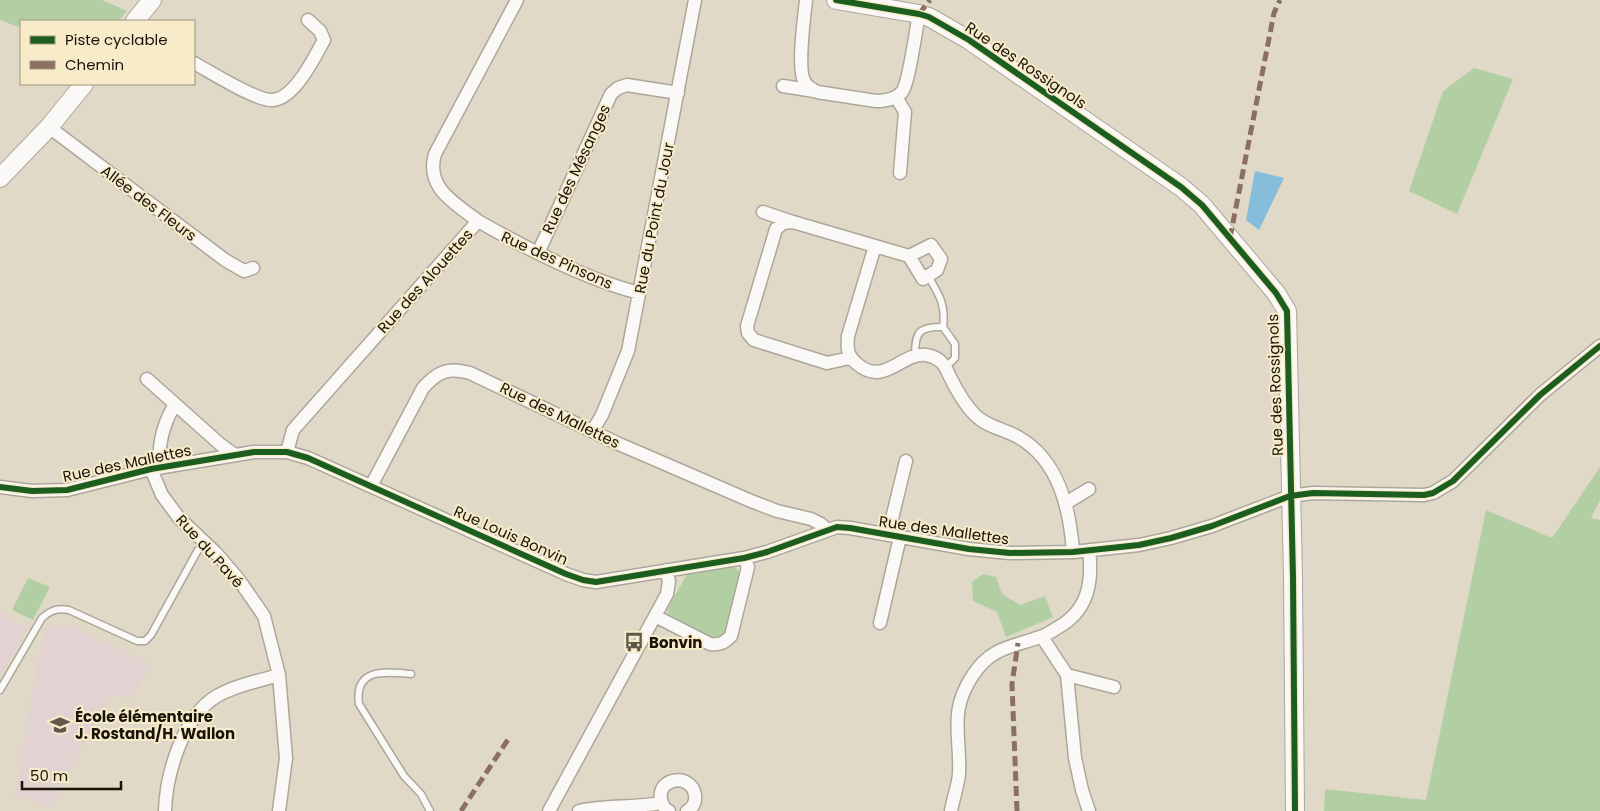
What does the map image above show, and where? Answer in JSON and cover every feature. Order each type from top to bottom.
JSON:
[{"type":"street","points":[[136,20],[152,0]]},
{"type":"street","name":"Rue des Alouettes","points":[[287,452],[293,430],[478,221],[443,193],[434,179],[432,165],[435,154],[517,0]]},
{"type":"street","name":"Rue du Point du Jour","points":[[593,430],[602,415],[628,351],[696,0]]},
{"type":"street","points":[[806,0],[802,67],[804,80],[808,87],[817,92]]},
{"type":"street","name":"Rue des Rossignols","points":[[836,0],[919,14],[970,40],[1181,187],[1202,205],[1276,293],[1287,311],[1296,811]]},
{"type":"street","points":[[783,86],[876,101],[886,101],[896,97],[905,86],[919,14]]},
{"type":"street","points":[[195,64],[259,98],[273,100],[285,96],[294,88],[324,40],[320,31],[308,20]]},
{"type":"street","points":[[0,178],[49,127],[83,85]]},
{"type":"street","name":"Rue des Mésanges","points":[[538,253],[611,94],[618,88],[626,85],[678,93]]},
{"type":"street","points":[[896,97],[905,112],[900,173]]},
{"type":"street","name":"Allée des Fleurs","points":[[49,127],[225,260],[244,271],[253,268]]},
{"type":"street","points":[[763,212],[909,256],[931,245],[941,259],[937,270],[923,279],[909,256]]},
{"type":"street","name":"Rue des Pinsons","points":[[478,221],[538,253],[615,287],[639,293]]},
{"type":"street","points":[[793,222],[783,223],[776,229],[747,326],[748,333],[754,340],[827,363],[850,358]]},
{"type":"street","points":[[874,246],[848,336],[847,348],[850,358],[860,366],[879,371],[890,370],[915,356],[927,355],[943,363],[961,399],[975,415],[985,423],[1018,436],[1047,463],[1059,485],[1066,504],[1071,525],[1072,552]]},
{"type":"street","name":"Rue des Mallettes","points":[[0,487],[32,492],[67,490],[156,468],[254,452],[287,452],[308,458],[371,486],[423,388],[432,378],[445,371],[457,369],[470,373],[593,430],[618,444],[750,501],[777,511],[810,519],[821,524],[827,530],[837,527],[850,528],[968,549],[1010,553],[1072,552],[1139,545],[1171,538],[1212,526],[1290,496],[1313,493],[1424,495],[1434,493],[1453,481],[1540,395],[1600,346]]},
{"type":"street","points":[[147,379],[234,455]]},
{"type":"street","points":[[156,468],[168,417],[175,404]]},
{"type":"street","points":[[880,622],[906,461]]},
{"type":"street","name":"Rue du Pavé","points":[[156,468],[162,495],[179,518],[239,580],[264,616],[279,675],[286,758],[279,811]]},
{"type":"street","name":"Rue Louis Bonvin","points":[[371,486],[566,574],[596,582],[744,558],[767,552],[827,530]]},
{"type":"street","points":[[1066,504],[1089,489]]},
{"type":"street","points":[[951,811],[959,774],[956,721],[963,692],[985,659],[999,650],[1042,637],[1074,617],[1083,603],[1090,584],[1089,550]]},
{"type":"street","points":[[655,616],[710,644],[718,645],[725,642],[731,636],[748,567],[744,558]]},
{"type":"street","points":[[549,811],[667,594],[669,581],[666,570]]},
{"type":"street","points":[[1042,637],[1067,675],[1075,758],[1089,811]]},
{"type":"street","points":[[165,811],[165,795],[172,766],[182,739],[198,714],[216,696],[279,675]]},
{"type":"street","points":[[1067,675],[1114,687]]},
{"type":"street","points":[[579,811],[607,806],[665,807],[660,794],[662,788],[670,781],[679,780],[687,782],[694,790],[695,800],[687,811]]},
{"type":"lane","points":[[928,276],[942,301],[945,314],[942,327]]},
{"type":"lane","points":[[915,356],[915,338],[920,330],[929,326],[942,327],[955,344],[955,358],[945,368]]},
{"type":"lane","points":[[0,690],[42,618],[49,612],[58,609],[69,610],[136,641],[145,641],[151,636],[198,550],[206,544]]},
{"type":"lane","points":[[411,674],[376,672],[368,676],[357,695],[359,704],[404,776],[421,794],[430,811]]},
{"type":"shaded area","points":[[0,612],[27,629],[0,677]]},
{"type":"shaded area","name":"École élémentaire J. Rostand/H. Wallon","points":[[56,625],[73,626],[151,664],[131,700],[110,694],[50,808],[14,795],[22,767],[22,750],[41,644],[46,631]]},
{"type":"green space","points":[[0,0],[102,0],[127,11],[119,20],[20,20],[20,28],[0,20]]},
{"type":"green space","points":[[1474,68],[1513,79],[1457,214],[1409,191],[1443,91]]},
{"type":"green space","points":[[1600,467],[1600,500],[1591,518],[1600,520],[1600,811],[1324,811],[1325,789],[1426,800],[1486,510],[1552,538]]},
{"type":"green space","points":[[732,566],[740,573],[725,633],[719,638],[712,639],[670,617],[667,610],[687,574]]},
{"type":"green space","points":[[983,574],[996,577],[1002,594],[1020,605],[1045,596],[1053,617],[1006,637],[997,612],[973,601],[972,582]]},
{"type":"green space","points":[[28,578],[50,587],[33,620],[12,610]]},
{"type":"water","points":[[1255,171],[1284,178],[1259,230],[1246,220]]},
{"type":"marked path","points":[[919,14],[930,0]]},
{"type":"marked path","points":[[1230,238],[1274,13],[1280,0]]},
{"type":"marked path","points":[[1017,811],[1012,684],[1018,643]]},
{"type":"marked path","points":[[461,811],[509,738]]},
{"type":"cycle path","points":[[836,0],[929,17],[969,40],[1181,187],[1202,205],[1276,293],[1287,311],[1293,577],[1295,811]]},
{"type":"cycle path","points":[[0,487],[32,491],[67,490],[151,469],[254,452],[287,452],[308,458],[566,574],[596,582],[744,558],[767,552],[837,527],[969,549],[1010,553],[1073,552],[1139,545],[1171,538],[1212,526],[1290,496],[1313,493],[1424,495],[1433,493],[1453,481],[1540,395],[1600,346]]},
{"type":"place","name":"Bonvin","points":[[634,642]]},
{"type":"place","name":"École élémentaire J. Rostand/H. Wallon","points":[[60,725]]}]
